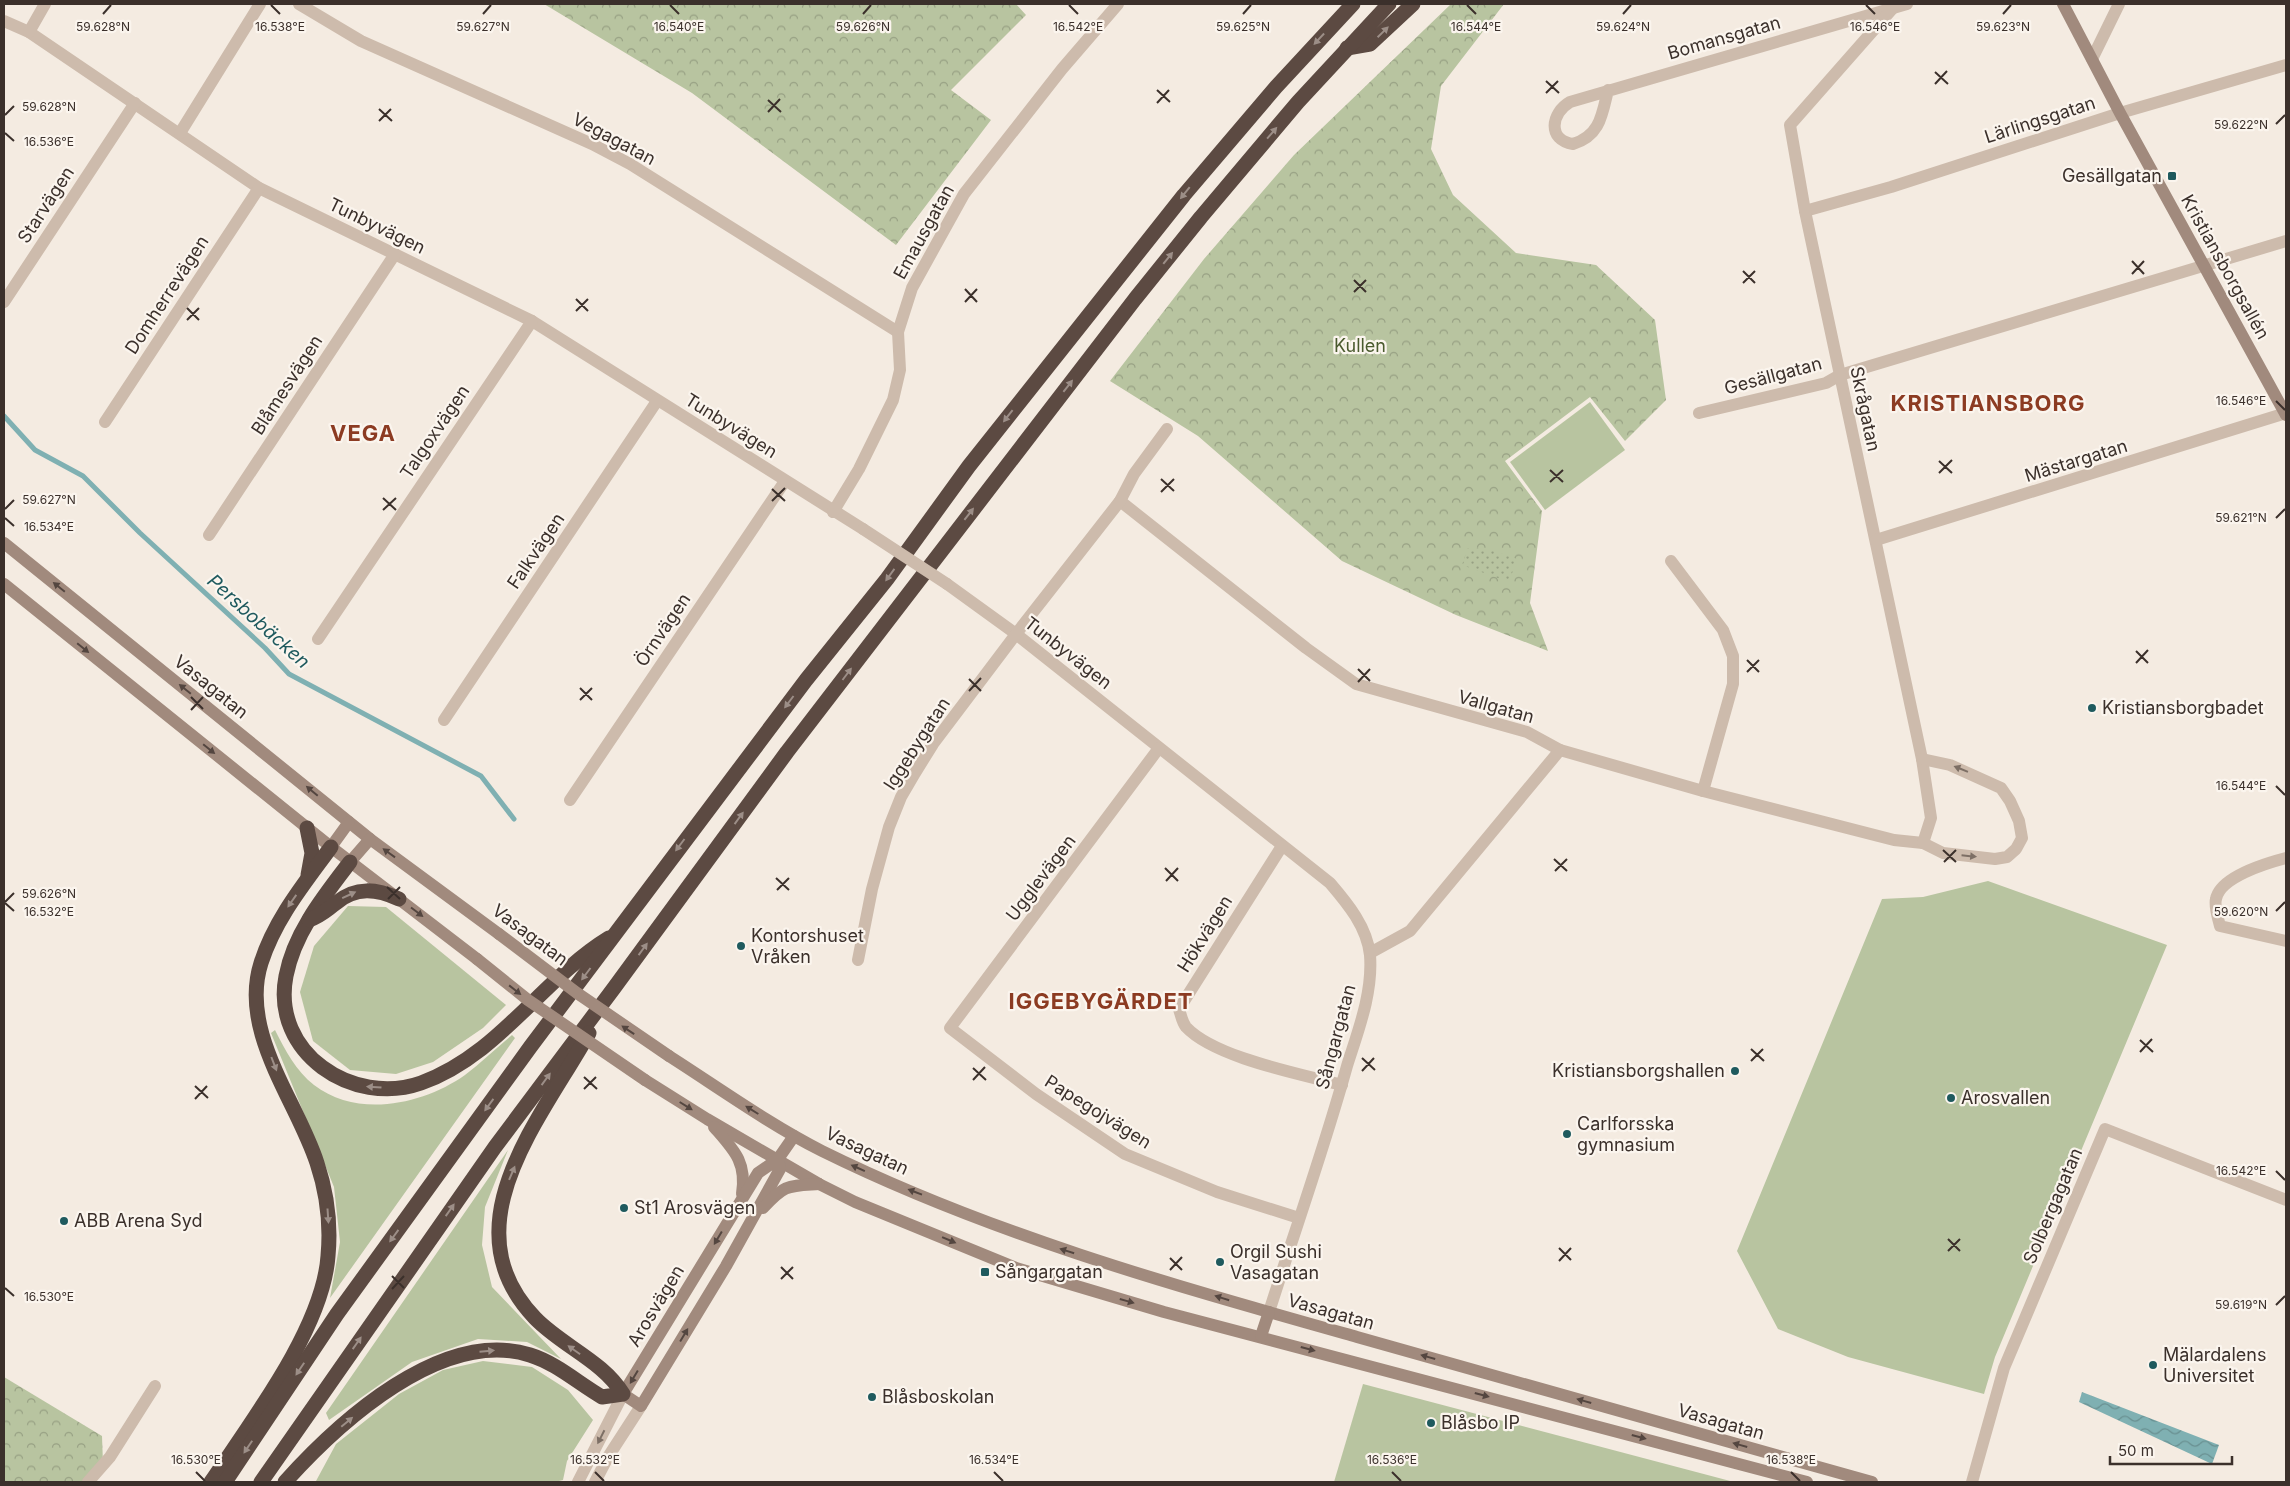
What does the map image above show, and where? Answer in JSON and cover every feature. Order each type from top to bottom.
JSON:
[{"type":"highway","points":[[211,1482],[226,1473],[259,1420],[615,935],[776,719],[887,579],[969,466],[1216,156],[1276,87],[1353,4]]},
{"type":"highway","points":[[260,1482],[495,1147],[787,752],[1135,299],[1238,172],[1347,48],[1389,4]]},
{"type":"highway","points":[[1347,48],[1370,44],[1413,4]]},
{"type":"highway","points":[[307,828],[312,854],[308,879]]},
{"type":"highway","points":[[259,1420],[310,1319],[325,1278],[328,1257],[327,1202],[317,1163],[281,1085],[259,1018],[257,988],[260,964],[272,932],[331,847]]},
{"type":"highway","points":[[350,862],[308,920],[286,976],[284,1003],[286,1018],[301,1046],[317,1064],[332,1074],[352,1083],[376,1088],[414,1085],[440,1075],[460,1064],[515,1021],[584,953],[615,935]]},
{"type":"highway","points":[[308,920],[324,914],[338,901],[355,892],[379,890],[399,899]]},
{"type":"highway","points":[[285,1482],[346,1422],[374,1400],[415,1374],[462,1355],[500,1350],[528,1354],[554,1366],[602,1397],[623,1394],[614,1379],[546,1329],[520,1302],[506,1276],[498,1237],[499,1209],[513,1168],[532,1131],[614,988]]},
{"type":"street","points":[[29,32],[45,4]]},
{"type":"street","points":[[180,133],[260,4]]},
{"type":"street","name":"Vegagatan","points":[[299,4],[362,41],[592,144],[630,164],[898,332]]},
{"type":"street","name":"Emausgatan","points":[[833,512],[859,469],[893,400],[900,370],[898,332],[912,288],[964,194],[1062,70],[1118,4]]},
{"type":"street","name":"Bomansgatan","points":[[1608,90],[1596,130],[1586,140],[1573,144],[1559,138],[1554,124],[1555,116],[1561,107],[1570,102],[1608,90],[1907,4]]},
{"type":"street","name":"Kristiansborgsallén","points":[[2062,4],[2286,414]]},
{"type":"street","points":[[2092,60],[2119,4]]},
{"type":"street","name":"Skrågatan","points":[[1893,8],[1790,125],[1805,211],[1922,759],[1931,818],[1918,842]]},
{"type":"street","name":"Tunbyvägen","points":[[6,26],[29,32],[259,188],[532,321],[947,584],[1016,634],[1330,883],[1355,912],[1370,953]]},
{"type":"street","name":"Lärlingsgatan","points":[[1805,211],[1891,187],[2120,113],[2286,65]]},
{"type":"street","name":"Starvägen","points":[[4,302],[135,103]]},
{"type":"street","name":"Domherrevägen","points":[[105,422],[259,188]]},
{"type":"street","name":"Gesällgatan","points":[[1699,413],[1826,383],[1840,374],[2286,241]]},
{"type":"street","name":"Blåmesvägen","points":[[209,535],[395,254]]},
{"type":"street","name":"Talgoxvägen","points":[[318,639],[532,321]]},
{"type":"street","name":"Falkvägen","points":[[444,720],[658,400]]},
{"type":"street","name":"Mästargatan","points":[[1876,540],[2286,414]]},
{"type":"street","name":"Iggebygatan","points":[[858,960],[872,889],[889,828],[901,797],[934,744],[1016,634],[1120,501],[1134,474],[1167,429]]},
{"type":"street","name":"Örnvägen","points":[[570,800],[785,481]]},
{"type":"street","name":"Vallgatan","points":[[1120,501],[1306,648],[1356,684],[1527,732],[1560,750],[1703,791],[1894,840],[1918,842],[1943,854],[1995,859],[2007,857],[2016,849],[2022,838],[2020,822],[2010,801],[2001,788],[1950,765],[1922,759]]},
{"type":"street","name":"Vasagatan","points":[[4,543],[370,840],[577,993],[668,1056],[794,1136],[897,1185],[1064,1250],[1269,1312],[1872,1482]]},
{"type":"street","points":[[1671,561],[1723,630],[1733,656],[1733,684],[1703,791]]},
{"type":"street","name":"Vasagatan","points":[[4,584],[307,828],[528,1000],[707,1120],[819,1184],[855,1202],[1016,1268],[1164,1312],[1261,1336],[1807,1482]]},
{"type":"street","name":"Ugglevägen","points":[[950,1028],[1159,748]]},
{"type":"street","points":[[1370,953],[1410,931],[1560,750]]},
{"type":"street","points":[[331,847],[349,822]]},
{"type":"street","points":[[350,862],[370,840]]},
{"type":"street","name":"Hökvägen","points":[[1282,846],[1179,1009],[1184,1025],[1195,1035],[1228,1051],[1251,1061],[1342,1085]]},
{"type":"street","points":[[2286,858],[2256,867],[2230,881],[2220,890],[2216,900],[2220,926],[2286,941]]},
{"type":"street","name":"Sångargatan","points":[[1269,1312],[1342,1085],[1364,1006],[1370,974],[1370,953]]},
{"type":"street","name":"Papegojvägen","points":[[950,1028],[1036,1094],[1125,1154],[1208,1189],[1299,1218]]},
{"type":"street","points":[[707,1120],[735,1152],[744,1168],[742,1200]]},
{"type":"street","name":"Solbergagatan","points":[[1972,1482],[2004,1368],[2105,1129],[2286,1200]]},
{"type":"street","name":"Arosvägen","points":[[578,1482],[623,1394],[758,1173],[778,1160],[794,1136]]},
{"type":"street","name":"Arosvägen","points":[[595,1482],[608,1456],[641,1406],[721,1274],[780,1169],[778,1160]]},
{"type":"street","points":[[748,1224],[780,1190],[795,1186],[819,1184]]},
{"type":"street","points":[[1261,1336],[1269,1312]]},
{"type":"street","points":[[88,1482],[110,1457],[155,1386]]},
{"type":"street","points":[[623,1394],[641,1406]]},
{"type":"green space","points":[[544,4],[1016,4],[1026,15],[951,90],[991,120],[896,245],[692,93]]},
{"type":"green space","name":"Kullen","points":[[1451,4],[1504,4],[1441,86],[1431,149],[1453,195],[1516,253],[1596,265],[1655,320],[1666,400],[1625,441],[1590,397],[1505,461],[1542,511],[1530,603],[1548,651],[1456,615],[1342,561],[1198,436],[1110,381],[1204,259],[1294,155]]},
{"type":"green space","points":[[1590,402],[1625,450],[1545,510],[1510,462]]},
{"type":"green space","points":[[1468,548],[1488,549],[1517,559],[1509,582],[1462,565]]},
{"type":"green space","name":"Arosvallen","points":[[1988,881],[2167,945],[1995,1357],[1984,1394],[1848,1357],[1778,1329],[1737,1251],[1882,899],[1923,897]]},
{"type":"green space","points":[[348,906],[386,907],[506,1005],[483,1028],[433,1062],[396,1074],[350,1070],[313,1041],[300,992],[314,946]]},
{"type":"green space","points":[[275,1030],[296,1067],[314,1085],[331,1096],[350,1102],[370,1104],[391,1104],[430,1094],[465,1075],[512,1035],[515,1038],[330,1298],[340,1242],[334,1187],[271,1033]]},
{"type":"green space","points":[[508,1150],[485,1207],[482,1245],[492,1287],[561,1359],[527,1342],[478,1339],[412,1362],[329,1420],[326,1413]]},
{"type":"green space","points":[[483,1361],[532,1367],[568,1390],[593,1420],[567,1461],[563,1480],[555,1482],[316,1481],[336,1444],[399,1394],[443,1370]]},
{"type":"green space","points":[[4,1377],[102,1436],[103,1464],[84,1482],[4,1482]]},
{"type":"green space","name":"Blåsbo IP","points":[[1363,1384],[1734,1482],[1334,1482]]},
{"type":"water","points":[[2082,1392],[2219,1445],[2212,1464],[2079,1402]]},
{"type":"waterway","name":"Persbobäcken","points":[[4,416],[35,450],[83,476],[140,533],[265,648],[289,674],[481,776],[514,819]]},
{"type":"place","name":"Gesällgatan","points":[[2172,176]]},
{"type":"place","name":"Kristiansborgbadet","points":[[2092,708]]},
{"type":"place","name":"Kontorshuset Vråken","points":[[741,946]]},
{"type":"place","name":"Kristiansborgshallen","points":[[1735,1071]]},
{"type":"place","name":"Arosvallen","points":[[1951,1098]]},
{"type":"place","name":"Carlforsska gymnasium","points":[[1567,1134]]},
{"type":"place","name":"St1 Arosvägen","points":[[624,1208]]},
{"type":"place","name":"ABB Arena Syd","points":[[64,1221]]},
{"type":"place","name":"Orgil Sushi Vasagatan","points":[[1220,1262]]},
{"type":"place","name":"Sångargatan","points":[[985,1272]]},
{"type":"place","name":"Mälardalens Universitet","points":[[2153,1365]]},
{"type":"place","name":"Blåsboskolan","points":[[872,1397]]},
{"type":"place","name":"Blåsbo IP","points":[[1431,1423]]},
{"type":"district","name":"KRISTIANSBORG","points":[[1988,403]]},
{"type":"district","name":"VEGA","points":[[363,433]]},
{"type":"district","name":"IGGEBYGÄRDET","points":[[1101,1001]]}]
